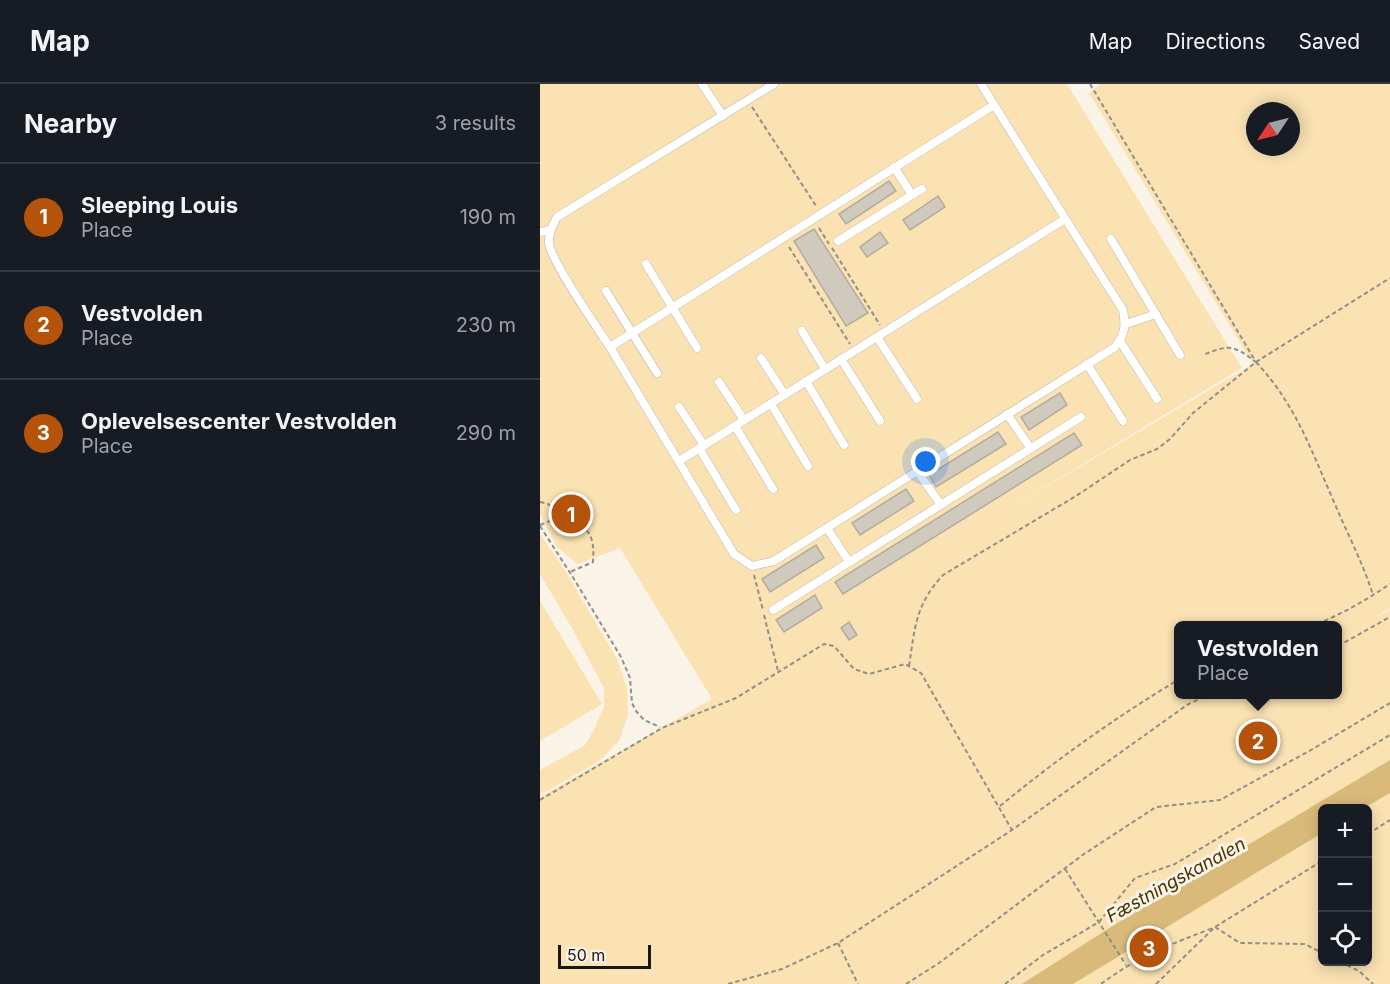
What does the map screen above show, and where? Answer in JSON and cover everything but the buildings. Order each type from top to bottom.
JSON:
[{"type":"lane","points":[[702,84],[723,116]]},
{"type":"lane","points":[[774,84],[760,87],[748,101],[557,217],[550,230],[549,245],[558,265],[734,554],[752,566],[774,561],[827,528],[1115,347],[1124,333],[1123,310],[981,84]]},
{"type":"lane","points":[[610,347],[994,105]]},
{"type":"lane","points":[[894,167],[912,195]]},
{"type":"lane","points":[[838,241],[922,189]]},
{"type":"lane","points":[[679,461],[1065,219]]},
{"type":"lane","points":[[540,232],[550,230]]},
{"type":"lane","points":[[1111,239],[1180,355]]},
{"type":"lane","points":[[646,264],[697,348]]},
{"type":"lane","points":[[606,291],[657,373]]},
{"type":"lane","points":[[1125,324],[1156,314]]},
{"type":"lane","points":[[802,331],[825,369]]},
{"type":"lane","points":[[881,335],[917,399]]},
{"type":"lane","points":[[1120,341],[1157,399]]},
{"type":"lane","points":[[761,358],[785,395]]},
{"type":"lane","points":[[841,359],[880,421]]},
{"type":"lane","points":[[1087,364],[1123,421]]},
{"type":"lane","points":[[719,381],[744,420]]},
{"type":"lane","points":[[806,381],[844,444]]},
{"type":"lane","points":[[771,404],[808,466]]},
{"type":"lane","points":[[679,407],[736,510]]},
{"type":"lane","points":[[1007,414],[1031,449]]},
{"type":"lane","points":[[773,610],[1081,417]]},
{"type":"lane","points":[[735,426],[773,489]]},
{"type":"lane","points":[[917,471],[941,505]]},
{"type":"lane","points":[[827,528],[849,562]]},
{"type":"path","points":[[1090,84],[1257,362],[1296,416],[1373,595]]},
{"type":"path","points":[[748,101],[821,213]]},
{"type":"path","points":[[813,218],[881,335]]},
{"type":"path","points":[[783,237],[855,351]]},
{"type":"path","points":[[909,666],[918,612],[929,589],[943,575],[1076,496],[1130,460],[1157,449],[1193,413],[1257,362],[1390,278]]},
{"type":"path","points":[[1203,355],[1223,346],[1239,350],[1257,362]]},
{"type":"path","points":[[540,502],[548,504],[562,516],[583,526],[589,532],[594,544],[593,562],[570,572]]},
{"type":"path","points":[[562,516],[540,526],[621,657],[630,678],[632,703],[636,711],[644,720],[662,728]]},
{"type":"path","points":[[752,566],[778,672]]},
{"type":"path","points":[[1322,621],[1390,584]]},
{"type":"path","points":[[1342,644],[1390,617]]},
{"type":"path","points":[[540,800],[662,728],[736,698],[825,644],[834,646],[854,669],[869,674],[905,664],[921,673],[1012,830]]},
{"type":"path","points":[[999,806],[1144,700],[1174,683]]},
{"type":"path","points":[[728,984],[782,969],[838,944],[1012,830],[1187,705],[1199,699]]},
{"type":"path","points":[[906,984],[939,963],[1064,869],[1156,807],[1220,800],[1390,703]]},
{"type":"path","points":[[1005,984],[1042,955],[1099,922],[1135,878],[1175,864],[1390,735]]},
{"type":"path","points":[[1372,831],[1390,820]]},
{"type":"path","points":[[1101,984],[1126,965],[1161,947],[1215,927],[1318,864]]},
{"type":"path","points":[[1064,869],[1126,965]]},
{"type":"path","points":[[1215,927],[1240,943],[1305,944],[1318,950]]},
{"type":"path","points":[[1156,984],[1215,927]]},
{"type":"path","points":[[838,944],[858,984]]},
{"type":"path","points":[[1348,966],[1359,971],[1372,984]]},
{"type":"shaded area","points":[[540,84],[1067,84],[1242,368],[1007,510],[1253,364],[1089,93],[1101,84],[1390,84],[1390,608],[1372,619],[1390,610],[1390,984],[540,984],[540,797],[712,699],[620,548],[578,564],[557,547],[540,515]]},
{"type":"shaded area","points":[[540,534],[566,572],[617,659],[627,688],[628,715],[619,741],[599,761],[540,795],[540,770],[585,745],[594,730],[604,706],[604,688],[540,574]]},
{"type":"shaded area","points":[[540,601],[602,704],[540,741]]},
{"type":"shaded area","points":[[1390,760],[1390,793],[1371,804],[1318,804],[1318,835],[1073,984],[1022,984],[1114,925]]},
{"type":"place","name":"Sleeping Louis","points":[[571,514]]},
{"type":"place","name":"Vestvolden","points":[[1258,741]]},
{"type":"place","name":"Oplevelsescenter Vestvolden","points":[[1149,948]]},
{"type":"water label","name":"Fæstningskanalen","points":[[1176,880]]}]
